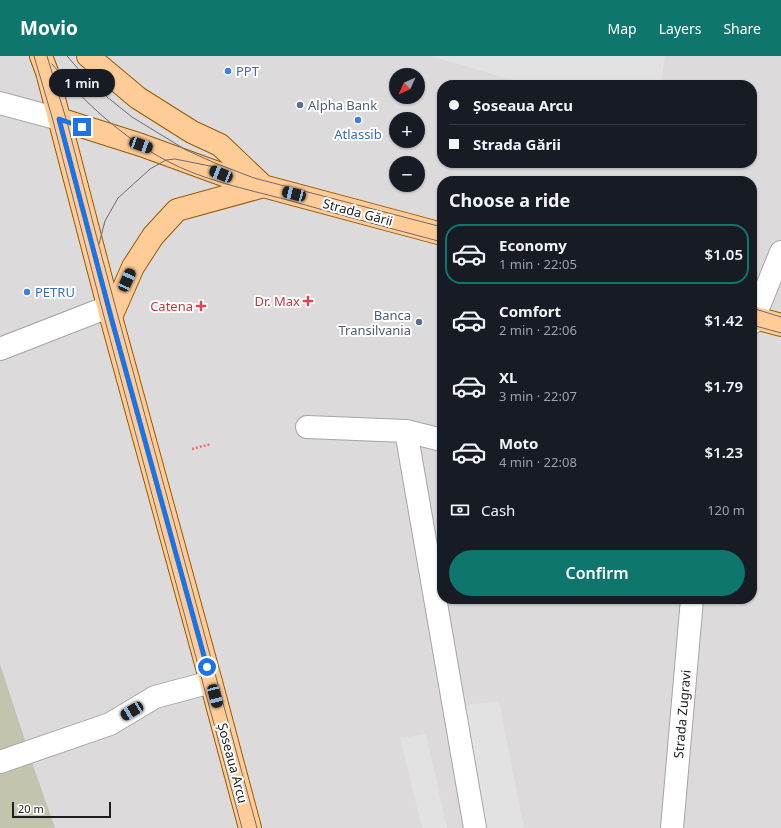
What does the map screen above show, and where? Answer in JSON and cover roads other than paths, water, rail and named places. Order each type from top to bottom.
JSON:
[{"type":"main road","name":"Șoseaua Arcu","points":[[40,56],[47,72],[110,312],[250,828]]},
{"type":"main road","points":[[88,56],[138,98],[192,132],[220,145],[264,186]]},
{"type":"main road","name":"Strada Gării","points":[[59,119],[141,145],[229,177],[437,233]]},
{"type":"main road","points":[[110,312],[133,267],[153,236],[177,210],[264,186]]},
{"type":"main road","points":[[757,320],[781,325]]},
{"type":"street","name":"Strada Gării","points":[[0,103],[59,119]]},
{"type":"street","points":[[757,309],[781,252]]},
{"type":"street","points":[[0,349],[110,312]]},
{"type":"street","points":[[307,427],[406,431],[437,439]]},
{"type":"street","points":[[406,431],[475,828]]},
{"type":"street","name":"Strada Zugravi","points":[[672,828],[692,604]]},
{"type":"street","points":[[0,762],[110,724],[155,697],[211,682]]},
{"type":"tram line","points":[[34,56],[52,117],[102,309],[242,828]]},
{"type":"tram line","points":[[47,56],[67,122],[99,246],[257,828]]},
{"type":"tram line","points":[[67,56],[107,97],[132,117],[186,150],[254,178],[437,226]]},
{"type":"tram line","points":[[52,64],[91,106],[105,118],[150,152],[181,168],[224,183],[437,241]]},
{"type":"tram line","points":[[99,244],[105,221],[118,198],[150,169],[166,160],[175,159],[215,167]]},
{"type":"tram line","points":[[757,310],[781,317]]},
{"type":"tram line","points":[[757,326],[781,333]]},
{"type":"place","name":"PPT","points":[[228,71]]},
{"type":"place","name":"Alpha Bank","points":[[300,105]]},
{"type":"place","name":"Atlassib","points":[[358,120]]},
{"type":"place","name":"PETRU","points":[[27,292]]},
{"type":"place","name":"Dr. Max","points":[[308,301]]},
{"type":"place","name":"Catena","points":[[201,306]]},
{"type":"place","name":"Banca Transilvania","points":[[419,322]]}]
